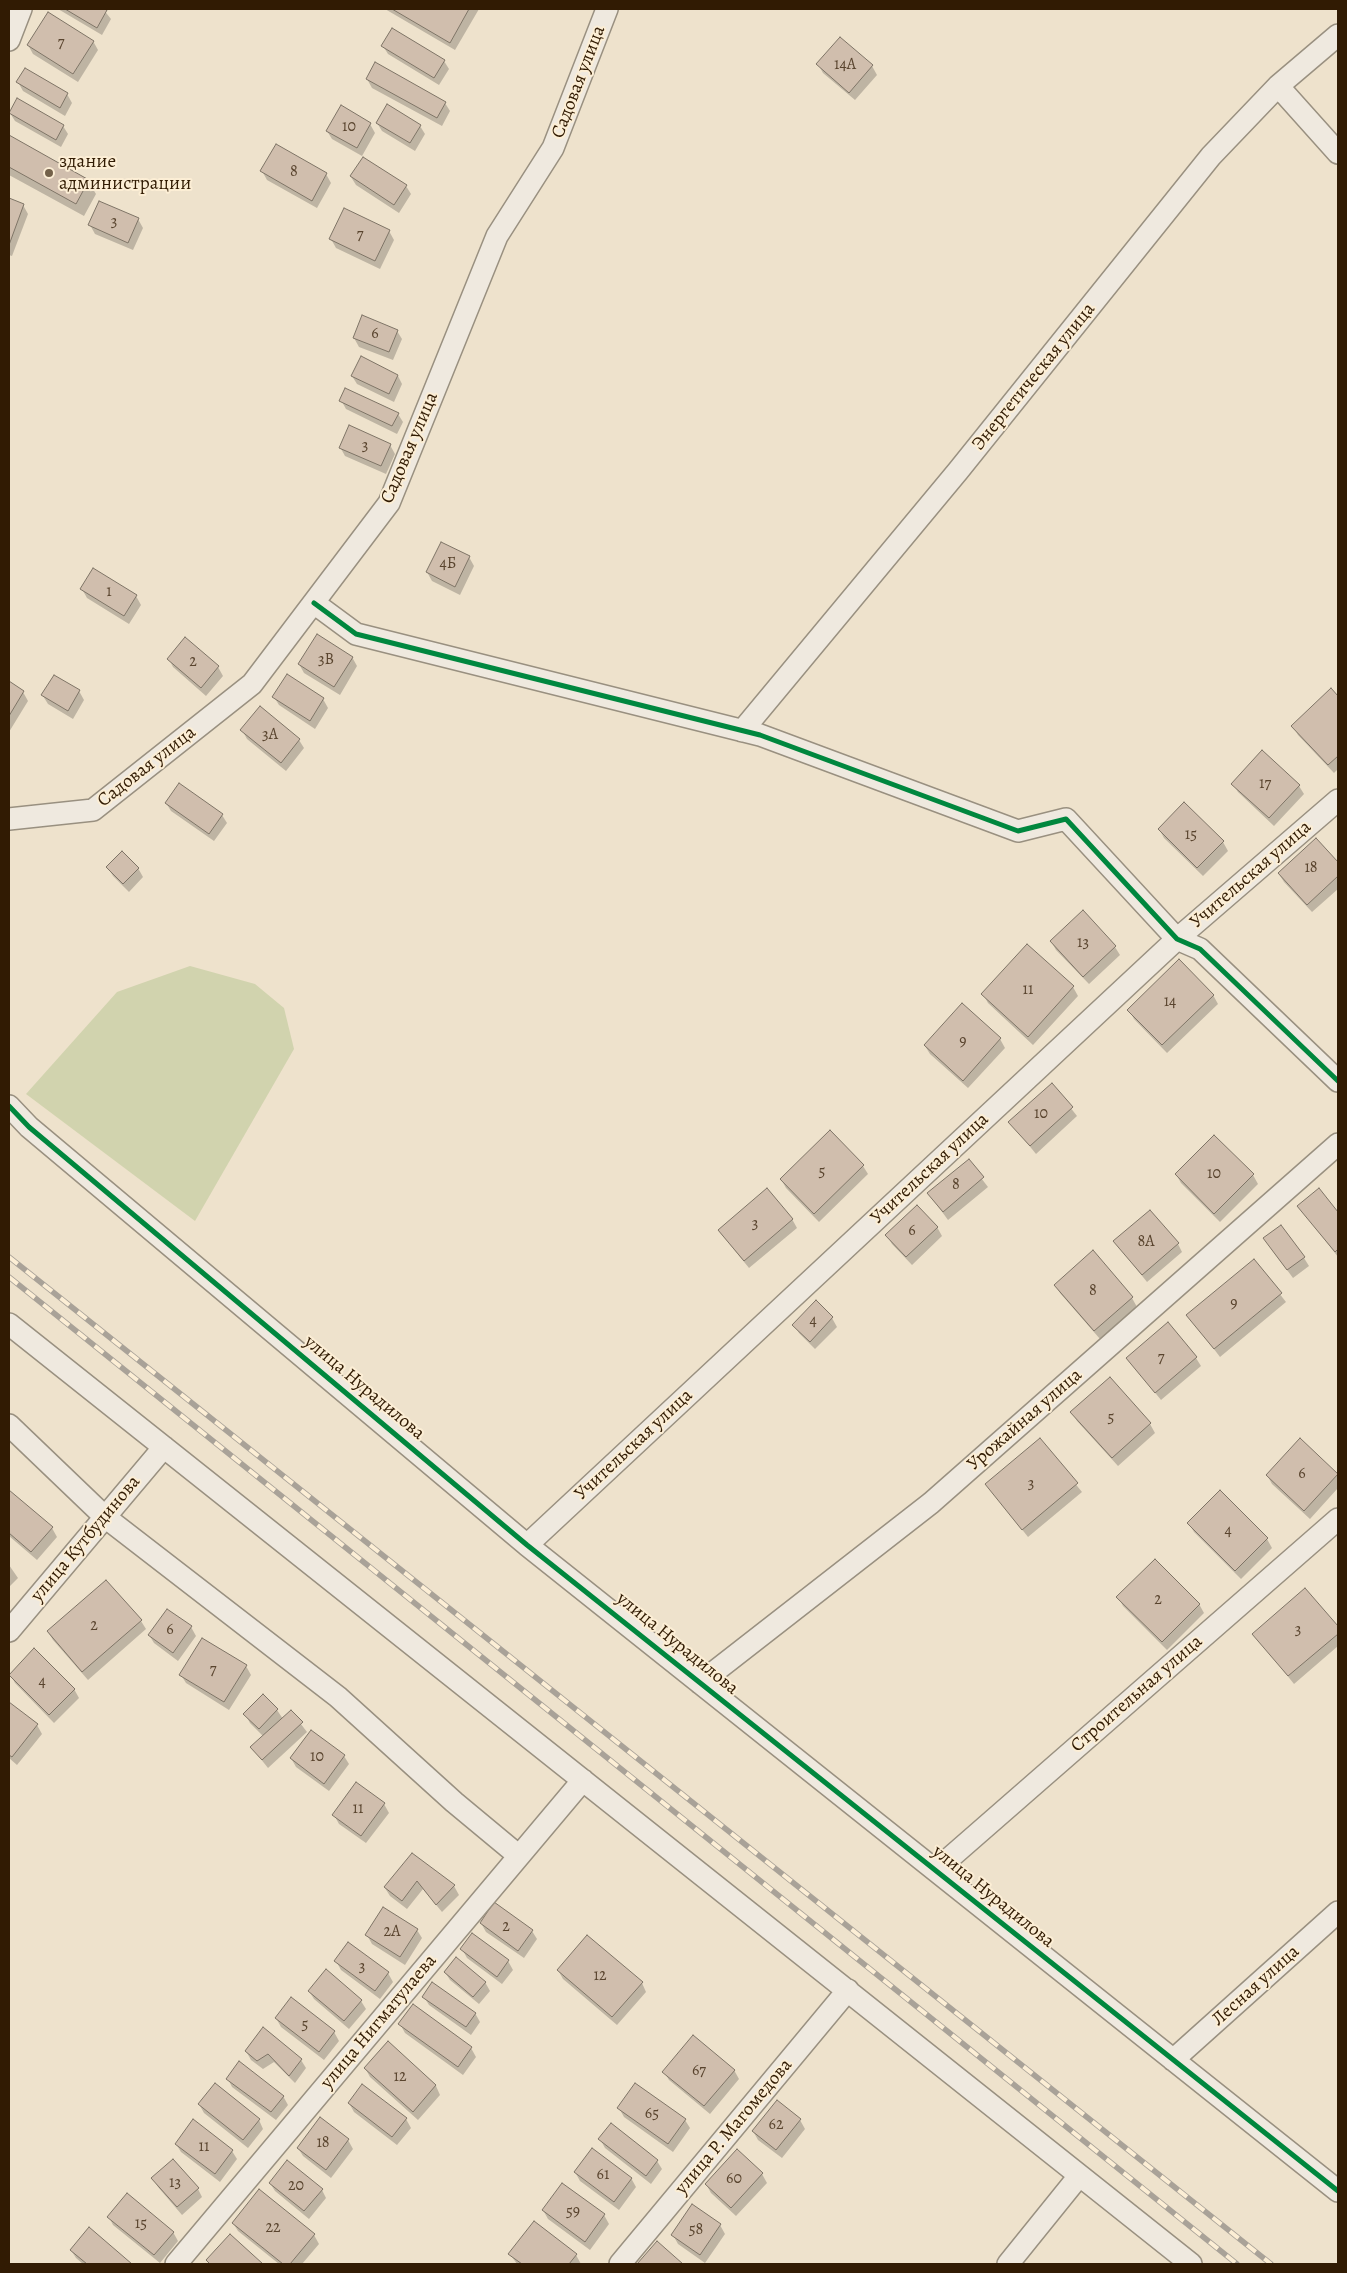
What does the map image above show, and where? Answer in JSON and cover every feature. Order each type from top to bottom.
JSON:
[{"type":"street","points":[[9,40],[21,9]]},
{"type":"street","name":"Садовая улица","points":[[9,819],[93,810],[252,684],[389,503],[497,236],[553,148],[607,9]]},
{"type":"street","name":"Энергетическая улица","points":[[742,731],[958,472],[1211,156],[1278,86],[1338,35]]},
{"type":"street","points":[[1278,86],[1338,153]]},
{"type":"street","points":[[314,603],[356,634],[760,735],[1018,831],[1066,819],[1177,939],[1200,949],[1338,1081]]},
{"type":"street","name":"Учительская улица","points":[[527,1545],[1177,939],[1338,800]]},
{"type":"street","name":"улица Нурадилова","points":[[9,1106],[44,1140],[527,1545],[1338,2191]]},
{"type":"street","name":"Урожайная улица","points":[[700,1683],[930,1503],[1338,1144]]},
{"type":"street","points":[[9,1324],[1191,2264]]},
{"type":"street","points":[[9,1425],[105,1517],[338,1697],[454,1802],[519,1856]]},
{"type":"street","name":"улица Кутбудинова","points":[[9,1631],[164,1447]]},
{"type":"street","name":"Строительная улица","points":[[936,1870],[1338,1519]]},
{"type":"street","name":"улица Нигматулаева","points":[[176,2264],[583,1780]]},
{"type":"street","name":"Лесная улица","points":[[1173,2060],[1338,1912]]},
{"type":"street","name":"улица Р. Магомедова","points":[[620,2264],[848,1990]]},
{"type":"street","points":[[1008,2264],[1079,2176]]},
{"type":"green space","points":[[190,966],[255,984],[284,1008],[294,1049],[195,1221],[26,1094],[117,992]]},
{"type":"building","points":[[65,9],[105,9],[107,10],[97,28]]},
{"type":"building","points":[[392,9],[469,9],[450,43]]},
{"type":"building","points":[[48,12],[94,41],[73,74],[27,45]]},
{"type":"building","points":[[392,28],[445,60],[434,78],[381,46]]},
{"type":"building","points":[[840,37],[873,65],[849,93],[816,64]]},
{"type":"building","points":[[375,62],[446,102],[437,118],[366,79]]},
{"type":"building","points":[[25,68],[68,93],[60,108],[16,82]]},
{"type":"building","points":[[17,98],[64,125],[56,140],[9,113]]},
{"type":"building","points":[[387,104],[421,125],[410,143],[376,123]]},
{"type":"building","points":[[341,105],[371,123],[357,148],[326,131]]},
{"type":"building","name":"здание администрации","points":[[9,135],[89,180],[76,204],[9,167]]},
{"type":"building","points":[[276,144],[327,173],[312,201],[260,171]]},
{"type":"building","points":[[363,157],[407,185],[394,205],[350,176]]},
{"type":"building","points":[[9,198],[24,204],[9,245]]},
{"type":"building","points":[[99,201],[139,218],[128,243],[88,225]]},
{"type":"building","points":[[344,208],[390,230],[375,261],[329,239]]},
{"type":"building","points":[[362,315],[398,330],[389,352],[353,338]]},
{"type":"building","points":[[361,356],[398,375],[389,394],[351,376]]},
{"type":"building","points":[[345,388],[399,413],[392,426],[339,401]]},
{"type":"building","points":[[349,425],[391,444],[381,466],[339,448]]},
{"type":"building","points":[[441,542],[470,556],[455,587],[426,572]]},
{"type":"building","points":[[93,568],[137,595],[124,616],[80,589]]},
{"type":"building","points":[[317,634],[353,657],[334,687],[298,664]]},
{"type":"building","points":[[185,637],[219,666],[201,688],[167,659]]},
{"type":"building","points":[[287,674],[324,698],[310,721],[272,697]]},
{"type":"building","points":[[54,675],[80,690],[68,711],[41,695]]},
{"type":"building","points":[[9,681],[24,691],[9,716]]},
{"type":"building","points":[[1331,688],[1338,696],[1338,756],[1328,765],[1291,726]]},
{"type":"building","points":[[260,706],[300,739],[281,763],[240,730]]},
{"type":"building","points":[[1262,750],[1300,785],[1269,818],[1231,784]]},
{"type":"building","points":[[179,783],[223,814],[209,834],[165,803]]},
{"type":"building","points":[[1184,802],[1224,841],[1197,868],[1158,829]]},
{"type":"building","points":[[1316,838],[1338,862],[1338,876],[1307,905],[1278,873]]},
{"type":"building","points":[[122,851],[139,868],[123,884],[106,867]]},
{"type":"building","points":[[1083,910],[1116,946],[1083,977],[1050,941]]},
{"type":"building","points":[[1027,944],[1074,986],[1028,1037],[981,994]]},
{"type":"building","points":[[1179,959],[1214,995],[1162,1045],[1127,1010]]},
{"type":"building","points":[[962,1003],[1001,1038],[963,1081],[924,1045]]},
{"type":"building","points":[[1052,1083],[1073,1107],[1030,1146],[1008,1122]]},
{"type":"building","points":[[830,1130],[864,1165],[814,1214],[780,1179]]},
{"type":"building","points":[[1214,1135],[1254,1174],[1214,1214],[1175,1174]]},
{"type":"building","points":[[969,1159],[984,1177],[943,1212],[927,1193]]},
{"type":"building","points":[[767,1188],[793,1219],[744,1261],[718,1230]]},
{"type":"building","points":[[1319,1188],[1338,1212],[1338,1249],[1335,1252],[1297,1206]]},
{"type":"building","points":[[917,1205],[938,1227],[906,1257],[885,1235]]},
{"type":"building","points":[[1150,1210],[1179,1243],[1142,1275],[1113,1241]]},
{"type":"building","points":[[1281,1225],[1305,1257],[1287,1270],[1263,1238]]},
{"type":"building","points":[[1093,1250],[1133,1297],[1094,1331],[1054,1285]]},
{"type":"building","points":[[1254,1259],[1282,1293],[1214,1349],[1186,1315]]},
{"type":"building","points":[[816,1300],[833,1317],[810,1342],[792,1325]]},
{"type":"building","points":[[1168,1322],[1197,1357],[1155,1393],[1126,1358]]},
{"type":"building","points":[[1110,1377],[1151,1423],[1112,1458],[1070,1412]]},
{"type":"building","points":[[1040,1438],[1078,1483],[1022,1530],[985,1484]]},
{"type":"building","points":[[1300,1438],[1338,1474],[1304,1511],[1266,1475]]},
{"type":"building","points":[[9,1490],[53,1527],[31,1552],[9,1533]]},
{"type":"building","points":[[1220,1490],[1268,1538],[1235,1571],[1187,1523]]},
{"type":"building","points":[[1155,1559],[1200,1604],[1162,1642],[1116,1597]]},
{"type":"building","points":[[106,1580],[142,1620],[82,1672],[47,1631]]},
{"type":"building","points":[[1305,1588],[1338,1626],[1338,1634],[1288,1676],[1252,1634]]},
{"type":"building","points":[[167,1609],[192,1626],[173,1653],[148,1635]]},
{"type":"building","points":[[202,1638],[247,1665],[224,1702],[179,1675]]},
{"type":"building","points":[[34,1648],[75,1689],[49,1715],[9,1675]]},
{"type":"building","points":[[263,1694],[278,1709],[259,1729],[243,1714]]},
{"type":"building","points":[[9,1702],[38,1724],[12,1757],[9,1755]]},
{"type":"building","points":[[291,1710],[303,1722],[262,1760],[250,1747]]},
{"type":"building","points":[[311,1730],[345,1755],[324,1784],[290,1758]]},
{"type":"building","points":[[356,1782],[385,1803],[361,1836],[332,1815]]},
{"type":"building","points":[[412,1853],[455,1885],[436,1905],[417,1881],[402,1901],[384,1887]]},
{"type":"building","points":[[494,1902],[533,1930],[518,1951],[480,1923]]},
{"type":"building","points":[[383,1907],[418,1929],[400,1957],[365,1935]]},
{"type":"building","points":[[472,1933],[509,1960],[497,1977],[460,1949]]},
{"type":"building","points":[[587,1935],[643,1982],[612,2017],[557,1970]]},
{"type":"building","points":[[348,1942],[389,1972],[375,1991],[334,1961]]},
{"type":"building","points":[[456,1957],[486,1982],[473,1997],[444,1972]]},
{"type":"building","points":[[326,1969],[362,2000],[344,2021],[308,1991]]},
{"type":"building","points":[[432,1982],[476,2013],[466,2027],[422,1997]]},
{"type":"building","points":[[291,1997],[335,2031],[319,2052],[275,2018]]},
{"type":"building","points":[[413,2004],[472,2047],[458,2067],[398,2024]]},
{"type":"building","points":[[263,2027],[302,2059],[289,2076],[268,2054],[257,2061],[245,2051]]},
{"type":"building","points":[[693,2035],[735,2070],[704,2106],[662,2072]]},
{"type":"building","points":[[388,2041],[436,2085],[413,2112],[364,2068]]},
{"type":"building","points":[[239,2061],[284,2096],[271,2112],[226,2079]]},
{"type":"building","points":[[215,2083],[260,2119],[243,2140],[198,2104]]},
{"type":"building","points":[[635,2083],[686,2119],[668,2144],[617,2108]]},
{"type":"building","points":[[362,2084],[407,2118],[392,2137],[348,2103]]},
{"type":"building","points":[[777,2100],[801,2119],[776,2150],[752,2131]]},
{"type":"building","points":[[320,2117],[349,2139],[326,2170],[297,2148]]},
{"type":"building","points":[[193,2119],[233,2150],[215,2174],[175,2144]]},
{"type":"building","points":[[611,2123],[658,2160],[646,2176],[598,2139]]},
{"type":"building","points":[[592,2148],[632,2178],[614,2202],[574,2172]]},
{"type":"building","points":[[737,2149],[763,2173],[731,2208],[705,2184]]},
{"type":"building","points":[[173,2159],[199,2188],[177,2207],[151,2178]]},
{"type":"building","points":[[287,2160],[323,2189],[304,2211],[269,2183]]},
{"type":"building","points":[[562,2183],[605,2214],[585,2242],[542,2210]]},
{"type":"building","points":[[259,2189],[315,2234],[290,2264],[283,2264],[232,2223]]},
{"type":"building","points":[[127,2193],[174,2232],[154,2255],[107,2217]]},
{"type":"building","points":[[692,2204],[721,2224],[700,2255],[671,2235]]},
{"type":"building","points":[[534,2221],[577,2254],[569,2264],[522,2264],[508,2254]]},
{"type":"building","points":[[89,2227],[132,2264],[87,2264],[70,2250]]},
{"type":"building","points":[[230,2234],[263,2264],[210,2264],[206,2260]]},
{"type":"building","points":[[657,2241],[683,2264],[637,2264]]},
{"type":"railway","points":[[9,1257],[1271,2264]]},
{"type":"railway","points":[[9,1277],[1237,2264]]},
{"type":"cycle path","points":[[314,603],[356,634],[760,735],[1018,831],[1066,819],[1177,939],[1200,949],[1338,1081]]},
{"type":"cycle path","points":[[9,1106],[29,1127],[527,1545],[1338,2191]]},
{"type":"place","name":"здание администрации","points":[[49,173]]}]
